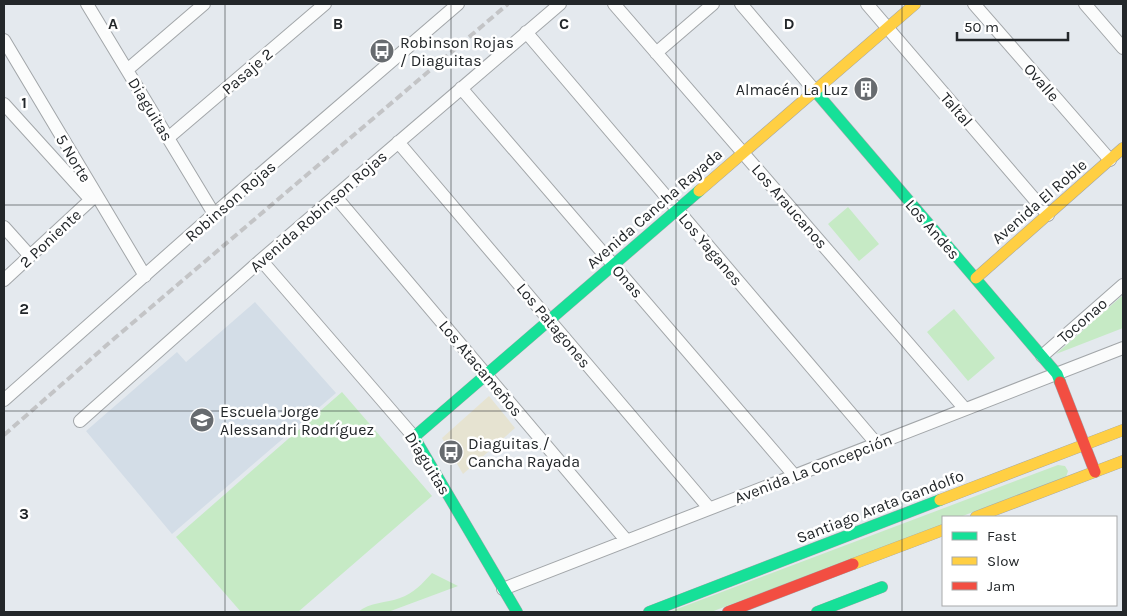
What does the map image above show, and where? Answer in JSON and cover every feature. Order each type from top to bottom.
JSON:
[{"type":"street","name":"Diaguitas","points":[[87,4],[214,214]]},
{"type":"street","points":[[127,70],[204,4]]},
{"type":"street","name":"Pasaje 2","points":[[168,138],[325,4]]},
{"type":"street","name":"Avenida Robinson Rojas","points":[[80,421],[261,260],[560,4]]},
{"type":"street","name":"Los Araucanos","points":[[614,4],[965,409]]},
{"type":"street","points":[[656,53],[714,4]]},
{"type":"street","name":"Los Andes","points":[[741,4],[1057,374],[1094,472]]},
{"type":"street","name":"Taltal","points":[[866,4],[1048,215]]},
{"type":"street","name":"Avenida Cancha Rayada","points":[[414,437],[915,4]]},
{"type":"street","name":"Ovalle","points":[[974,4],[1110,160]]},
{"type":"street","points":[[1084,4],[1123,48]]},
{"type":"street","name":"Robinson Rojas","points":[[4,400],[453,5]]},
{"type":"street","name":"Los Yaganes","points":[[526,32],[876,443]]},
{"type":"street","name":"5 Norte","points":[[4,40],[94,198],[145,276]]},
{"type":"street","name":"Onas","points":[[461,88],[794,475]]},
{"type":"street","points":[[4,104],[94,198]]},
{"type":"street","name":"Los Patagones","points":[[398,142],[709,508]]},
{"type":"street","name":"Avenida El Roble","points":[[976,278],[1123,148]]},
{"type":"street","name":"Los Atacameños","points":[[335,196],[626,540]]},
{"type":"street","name":"2 Poniente","points":[[4,280],[94,198]]},
{"type":"street","points":[[4,227],[30,256]]},
{"type":"street","name":"Diaguitas","points":[[261,260],[414,437],[517,612]]},
{"type":"street","name":"Toconao","points":[[1042,356],[1123,285]]},
{"type":"street","name":"Avenida La Concepción","points":[[503,589],[1123,348]]},
{"type":"street","name":"Santiago Arata Gandolfo","points":[[649,612],[1123,430]]},
{"type":"street","points":[[979,516],[1123,461]]},
{"type":"street","points":[[728,612],[942,530]]},
{"type":"street","points":[[817,612],[882,587]]},
{"type":"shaded area","name":"Escuela Jorge Alessandri Rodríguez","points":[[255,302],[336,393],[172,534],[86,431],[177,352],[186,362]]},
{"type":"green space","points":[[848,207],[879,244],[859,261],[828,224]]},
{"type":"green space","points":[[1123,295],[1123,328],[1056,354]]},
{"type":"green space","points":[[954,309],[995,358],[968,381],[927,332]]},
{"type":"green space","points":[[342,392],[432,496],[298,612],[241,612],[176,537]]},
{"type":"green space","points":[[1058,465],[1065,466],[1068,471],[1066,477],[963,516],[942,516],[942,524],[711,612],[669,612]]},
{"type":"green space","points":[[432,573],[458,586],[388,612],[358,612],[373,604],[395,600],[410,594]]},
{"type":"sand","points":[[489,396],[515,428],[463,474],[442,438]]},
{"type":"railway","points":[[4,435],[116,337],[508,4]]},
{"type":"traffic: fast","points":[[815,91],[1057,374],[1060,382]]},
{"type":"traffic: fast","points":[[517,612],[414,437],[699,191]]},
{"type":"traffic: fast","points":[[649,612],[940,500]]},
{"type":"traffic: fast","points":[[817,612],[882,587]]},
{"type":"traffic: slow","points":[[699,191],[915,4]]},
{"type":"traffic: slow","points":[[976,278],[1123,148]]},
{"type":"traffic: slow","points":[[940,500],[1123,430]]},
{"type":"traffic: slow","points":[[979,516],[1123,461]]},
{"type":"traffic: slow","points":[[853,564],[942,530]]},
{"type":"traffic: jam","points":[[1060,382],[1095,472]]},
{"type":"traffic: jam","points":[[728,612],[853,564]]},
{"type":"place","name":"Robinson Rojas / Diaguitas","points":[[382,51]]},
{"type":"place","name":"Almacén La Luz","points":[[866,89]]},
{"type":"place","name":"Escuela Jorge Alessandri Rodríguez","points":[[202,420]]},
{"type":"place","name":"Diaguitas / Cancha Rayada","points":[[451,452]]}]
